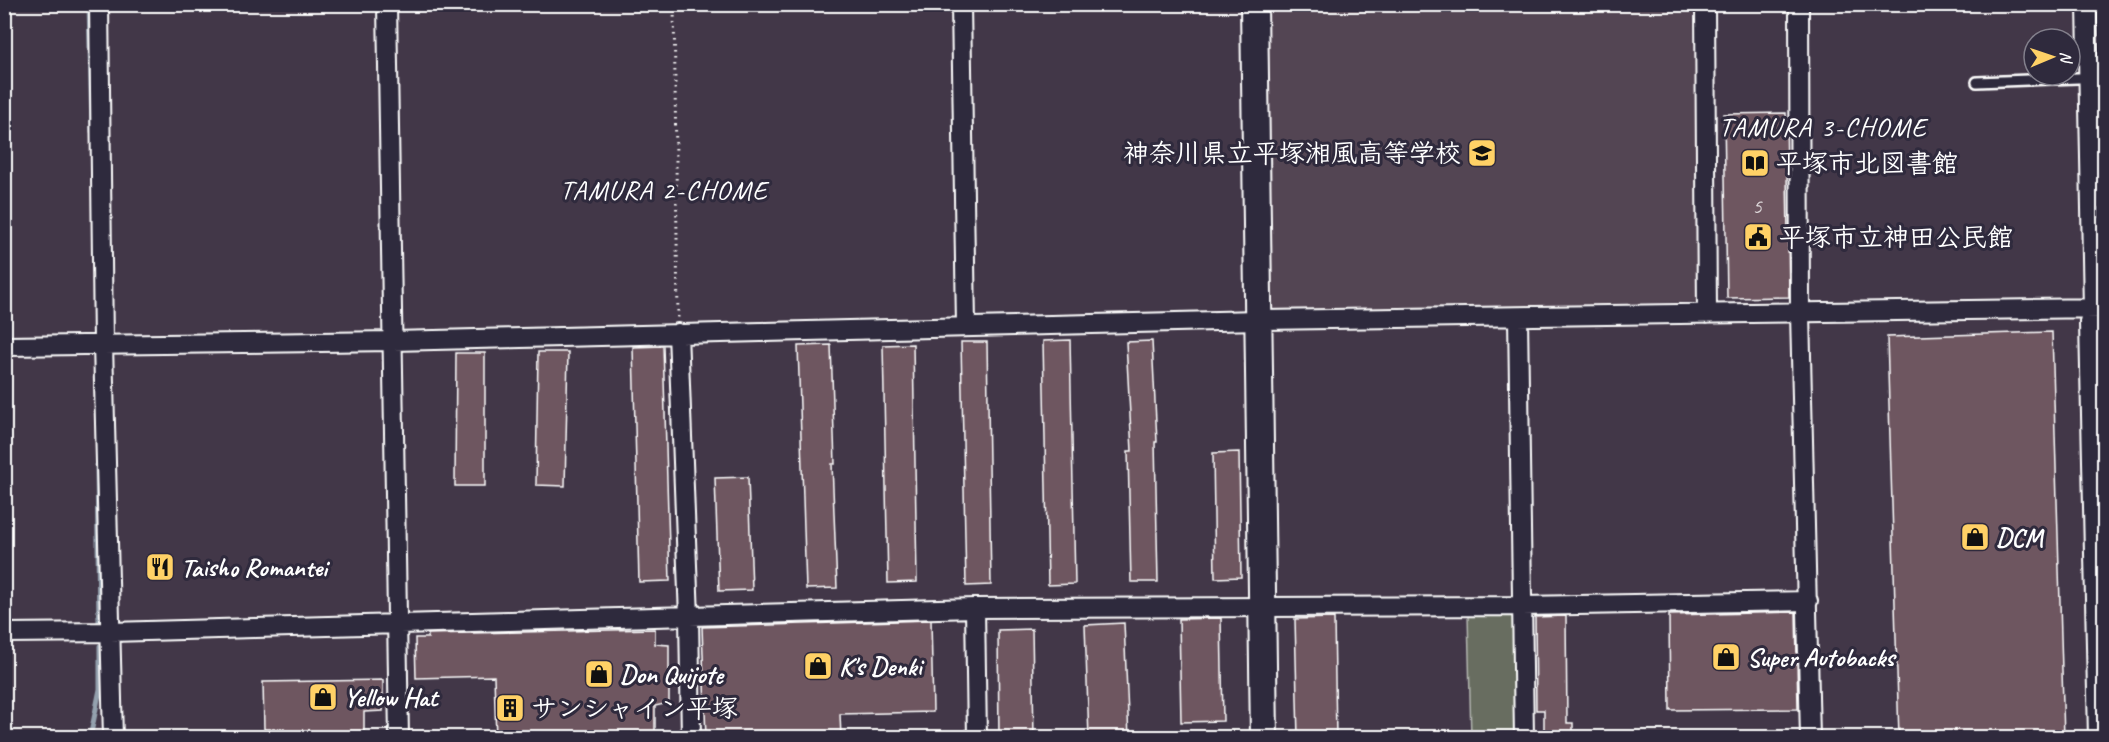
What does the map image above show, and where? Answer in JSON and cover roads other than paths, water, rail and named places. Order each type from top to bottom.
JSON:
[{"type":"street","points":[[99,4],[103,344],[113,738]]},
{"type":"street","points":[[387,4],[399,738]]},
{"type":"street","points":[[962,4],[966,326]]},
{"type":"street","points":[[1254,4],[1264,738]]},
{"type":"street","points":[[1705,4],[1707,314]]},
{"type":"street","points":[[1799,4],[1800,313],[1810,738]]},
{"type":"street","points":[[2088,4],[2097,77],[2099,308],[2089,322],[2098,738]]},
{"type":"street","points":[[4,346],[393,341],[1259,320],[2099,308]]},
{"type":"street","points":[[1518,316],[1524,738]]},
{"type":"street","points":[[678,333],[689,617],[691,738]]},
{"type":"street","points":[[4,633],[397,625],[975,608],[1522,606],[1808,601]]},
{"type":"street","points":[[975,608],[977,738]]},
{"type":"lane","points":[[1977,82],[2097,77]]},
{"type":"waterway","points":[[89,4],[92,132]]},
{"type":"waterway","points":[[97,465],[99,624]]},
{"type":"waterway","points":[[90,738],[100,689],[100,646]]},
{"type":"place","name":"神奈川県立平塚湘風高等学校","points":[[1482,153]]},
{"type":"place","name":"平塚市北図書館","points":[[1755,163]]},
{"type":"place","name":"平塚市立神田公民館","points":[[1758,237]]},
{"type":"place","name":"DCM","points":[[1975,537]]},
{"type":"place","name":"Taisho Romantei","points":[[160,567]]},
{"type":"place","name":"Super Autobacks","points":[[1726,657]]},
{"type":"place","name":"K's Denki","points":[[818,666]]},
{"type":"place","name":"Don Quijote","points":[[599,674]]},
{"type":"place","name":"Yellow Hat","points":[[323,697]]},
{"type":"place","name":"サンシャイン平塚","points":[[510,708]]},
{"type":"district","name":"TAMURA 3-CHOME","points":[[1823,127]]},
{"type":"district","name":"TAMURA 2-CHOME","points":[[664,190]]}]
